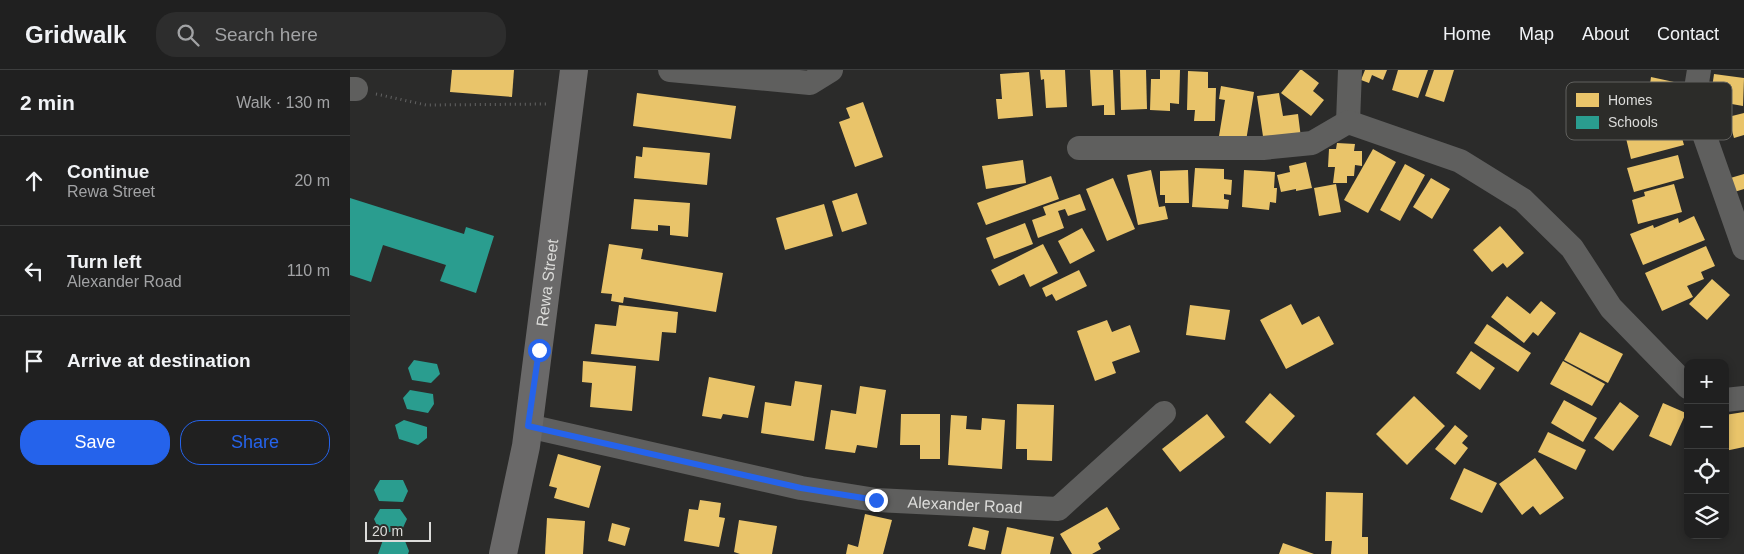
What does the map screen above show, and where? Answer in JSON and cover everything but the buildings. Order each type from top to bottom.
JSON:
[{"type":"main road","name":"Rewa Street","points":[[503,554],[526,446],[574,70]]},
{"type":"street","points":[[670,70],[810,83],[831,70]]},
{"type":"street","points":[[1348,122],[1350,70]]},
{"type":"street","points":[[1079,148],[1263,148],[1312,143],[1348,122],[1460,161],[1523,200],[1572,248],[1611,308],[1684,383]]},
{"type":"street","points":[[1706,140],[1744,248]]},
{"type":"street","points":[[1729,400],[1744,398]]},
{"type":"street","name":"Alexander Road","points":[[528,426],[801,488],[848,496],[876,500],[1058,509],[1164,413]]},
{"type":"path","points":[[353,89],[426,105],[570,104]]},
{"type":"route","points":[[539,350],[528,426],[801,488],[876,500]]}]
